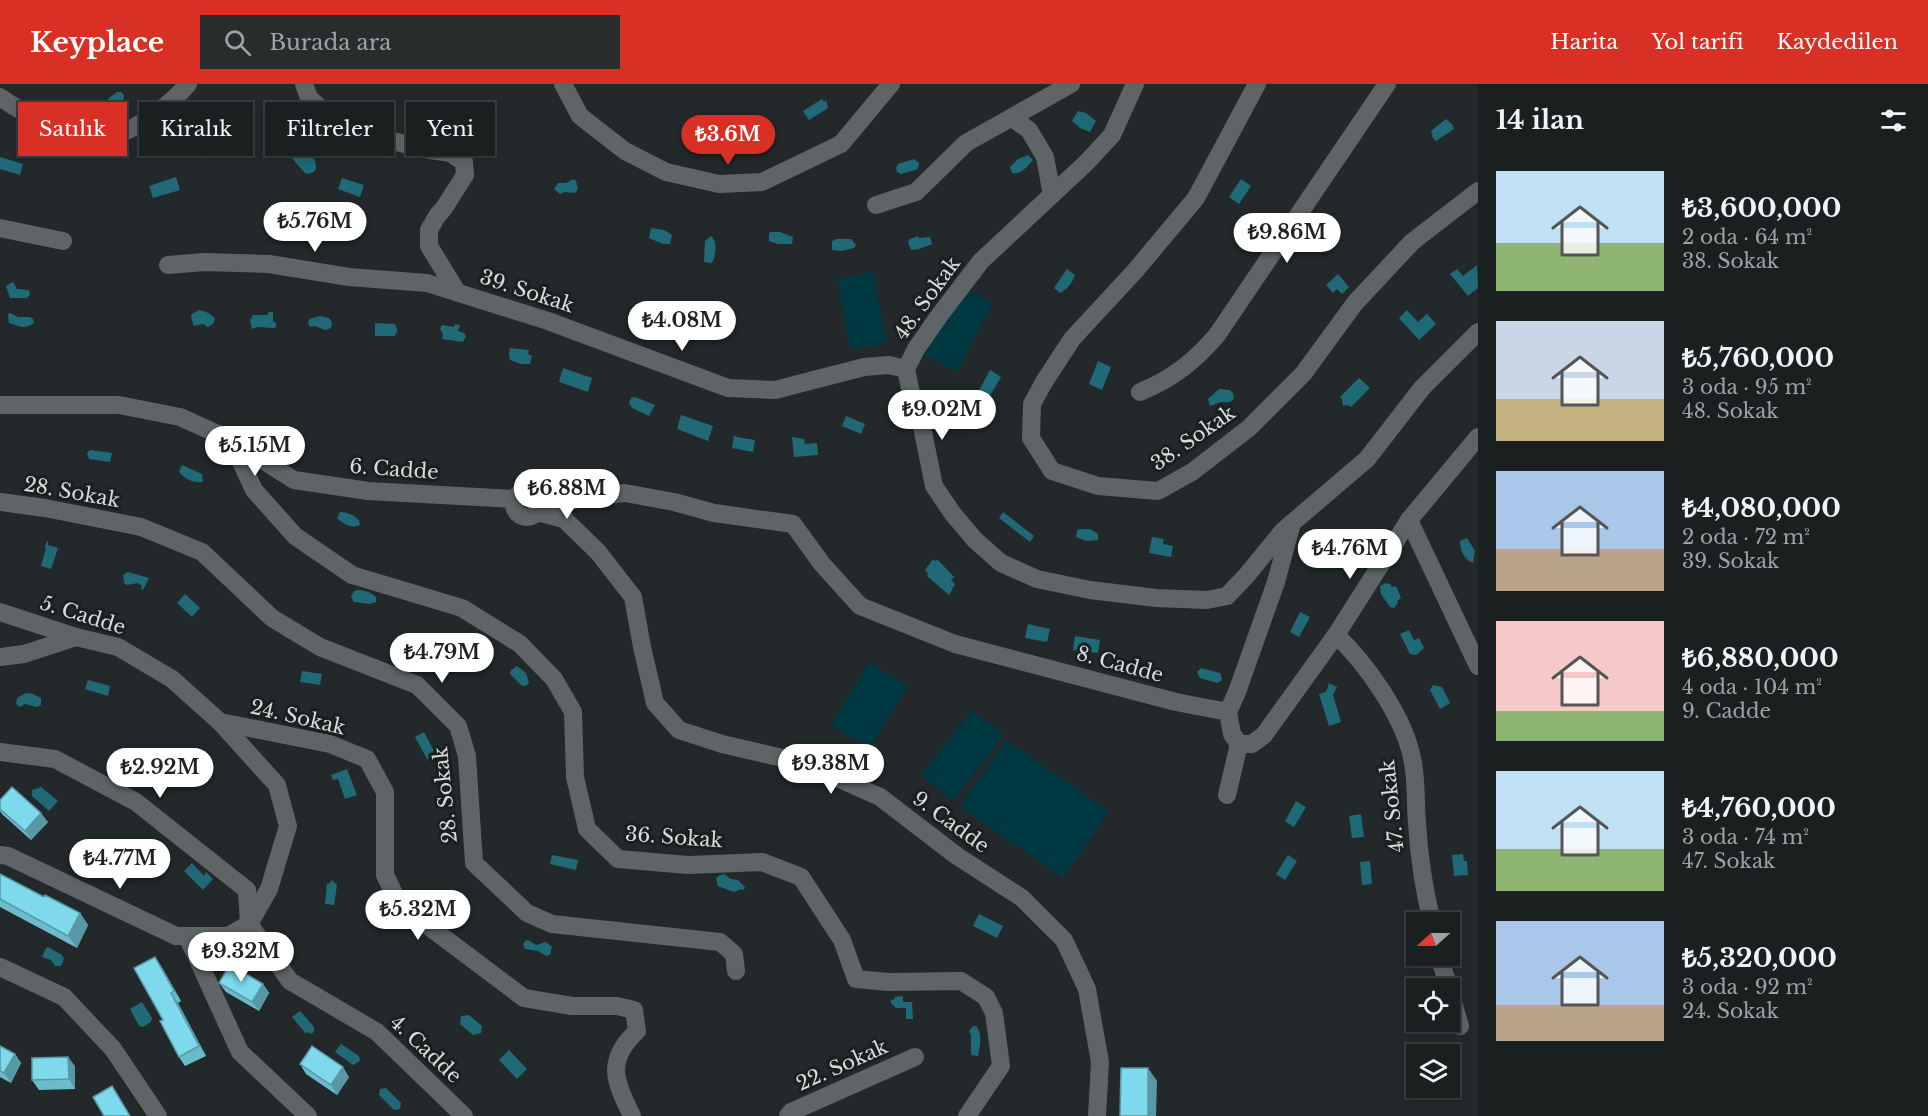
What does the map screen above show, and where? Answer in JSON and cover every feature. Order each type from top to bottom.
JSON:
[{"type":"street","points":[[0,97],[30,116],[55,124],[115,135],[152,115],[188,84]]},
{"type":"street","name":"39. Sokak","points":[[304,84],[309,98],[344,129],[450,153],[464,162],[465,175],[450,200],[436,216],[429,230],[429,246],[457,292],[549,321],[729,388],[776,390],[864,368],[889,366],[906,369]]},
{"type":"street","points":[[563,84],[580,116],[625,151],[666,172],[719,184],[762,182],[842,144],[891,84]]},
{"type":"street","points":[[876,205],[916,192],[966,143],[1071,84]]},
{"type":"street","name":"48. Sokak","points":[[1135,84],[1112,135],[981,261],[939,315],[906,369],[911,393],[919,412],[934,486],[975,540],[1001,563],[1037,579],[1090,590],[1156,598],[1207,600],[1227,596],[1292,523]]},
{"type":"street","name":"38. Sokak","points":[[1257,84],[1196,198],[1136,271],[1072,339],[1032,404],[1031,438],[1052,471],[1098,486],[1158,491],[1192,472],[1249,428],[1303,374],[1355,303],[1412,242],[1478,191]]},
{"type":"street","points":[[1140,392],[1159,384],[1190,364],[1217,335],[1387,84]]},
{"type":"street","points":[[1012,118],[1029,130],[1045,157],[1052,195]]},
{"type":"street","points":[[0,228],[63,241]]},
{"type":"street","points":[[168,265],[204,262],[268,264],[349,277],[427,283],[457,292]]},
{"type":"street","points":[[1227,795],[1239,744],[1232,734],[1228,712],[1276,582],[1292,523],[1367,459],[1422,388],[1478,332]]},
{"type":"street","name":"6. Cadde","points":[[0,405],[119,405],[180,417],[231,440],[294,480],[368,491],[531,503]]},
{"type":"street","points":[[1239,744],[1252,744],[1264,735],[1336,634],[1409,520],[1478,437]]},
{"type":"street","name":"36. Sokak","points":[[231,440],[254,490],[295,536],[352,575],[462,608],[520,644],[554,679],[573,712],[574,777],[587,829],[618,860],[688,865],[762,862],[801,877],[842,940],[856,979],[889,982],[961,981],[986,997],[994,1013],[1001,1066],[967,1116]]},
{"type":"street","name":"8. Cadde","points":[[531,503],[624,493],[674,502],[714,513],[793,524],[822,564],[861,606],[954,644],[1176,702],[1228,712]]},
{"type":"street","name":"28. Sokak","points":[[0,502],[45,508],[141,527],[202,552],[272,618],[320,647],[417,685],[458,726],[467,756],[474,863],[527,913],[552,924],[720,942],[734,954],[736,971]]},
{"type":"street","name":"9. Cadde","points":[[531,503],[564,519],[598,552],[633,597],[655,703],[679,730],[722,744],[804,763],[880,798],[957,856],[1022,898],[1064,940],[1087,989],[1100,1062],[1097,1116]]},
{"type":"street","points":[[1409,520],[1478,666]]},
{"type":"street","name":"5. Cadde","points":[[0,612],[76,637],[118,646],[172,679],[219,722],[277,785],[288,826],[268,889],[249,924]]},
{"type":"street","name":"47. Sokak","points":[[1336,634],[1352,650],[1396,715],[1412,757],[1424,887],[1430,912]]},
{"type":"street","points":[[0,657],[24,654],[76,637]]},
{"type":"street","name":"24. Sokak","points":[[219,722],[330,744],[367,759],[385,792],[385,875],[399,904],[524,998],[572,1006],[617,1006],[634,1010],[637,1031],[624,1043],[615,1065],[617,1087],[632,1116]]},
{"type":"street","points":[[0,752],[55,759],[136,802],[247,890],[249,924],[228,936],[176,936],[8,856],[0,855]]},
{"type":"street","name":"4. Cadde","points":[[249,924],[290,981],[377,1032],[464,1116]]},
{"type":"street","points":[[187,936],[240,1052],[308,1116]]},
{"type":"street","points":[[0,967],[64,997],[113,1049],[158,1116]]},
{"type":"street","name":"22. Sokak","points":[[788,1116],[791,1112],[915,1057]]},
{"type":"shaded area","points":[[117,92],[124,95],[123,102],[106,102]]},
{"type":"shaded area","points":[[822,99],[824,102],[826,100],[828,108],[809,120],[803,111]]},
{"type":"shaded area","points":[[1078,111],[1086,113],[1096,121],[1090,132],[1080,128],[1072,121]]},
{"type":"shaded area","points":[[1446,119],[1454,129],[1436,141],[1431,131]]},
{"type":"shaded area","points":[[1028,155],[1033,160],[1021,172],[1012,173],[1010,167],[1018,159]]},
{"type":"shaded area","points":[[290,156],[311,156],[316,169],[306,174]]},
{"type":"shaded area","points":[[0,157],[23,164],[20,175],[0,169]]},
{"type":"shaded area","points":[[914,159],[919,163],[918,169],[901,174],[897,172],[898,164]]},
{"type":"shaded area","points":[[176,177],[180,190],[153,198],[149,186]]},
{"type":"shaded area","points":[[342,178],[364,185],[360,197],[338,189]]},
{"type":"shaded area","points":[[574,179],[578,189],[575,193],[560,194],[554,189],[558,183],[566,183]]},
{"type":"shaded area","points":[[1241,179],[1251,186],[1239,204],[1229,197]]},
{"type":"shaded area","points":[[651,228],[664,230],[672,235],[670,244],[663,244],[649,238]]},
{"type":"shaded area","points":[[771,232],[780,232],[793,237],[792,244],[778,244],[769,241]]},
{"type":"shaded area","points":[[711,236],[716,249],[712,263],[704,262],[705,241]]},
{"type":"shaded area","points":[[918,236],[919,238],[930,237],[932,244],[911,250],[908,242]]},
{"type":"shaded area","points":[[851,239],[856,245],[854,248],[841,251],[832,250],[832,241]]},
{"type":"shaded area","points":[[1477,265],[1478,288],[1468,296],[1450,274],[1457,269],[1463,276]]},
{"type":"shaded area","points":[[1067,269],[1075,275],[1069,286],[1060,293],[1054,288]]},
{"type":"shaded area","points":[[873,272],[887,344],[850,349],[837,279]]},
{"type":"shaded area","points":[[1338,274],[1349,287],[1342,294],[1337,289],[1333,293],[1326,285]]},
{"type":"shaded area","points":[[12,282],[17,289],[29,290],[30,295],[27,298],[10,298],[6,286]]},
{"type":"shaded area","points":[[960,286],[993,303],[957,372],[924,355]]},
{"type":"shaded area","points":[[199,310],[214,317],[213,324],[208,327],[203,324],[194,326],[191,317]]},
{"type":"shaded area","points":[[1407,310],[1418,322],[1427,314],[1436,324],[1419,340],[1399,318]]},
{"type":"shaded area","points":[[273,312],[276,327],[252,329],[250,320],[253,315],[267,315]]},
{"type":"shaded area","points":[[8,314],[18,317],[30,317],[34,323],[25,327],[9,323]]},
{"type":"shaded area","points":[[320,316],[329,318],[332,322],[331,328],[325,330],[315,326],[310,327],[309,319]]},
{"type":"shaded area","points":[[375,323],[395,324],[398,332],[395,336],[375,336]]},
{"type":"shaded area","points":[[455,324],[460,325],[458,331],[466,336],[463,342],[442,339],[443,334],[440,329],[442,325],[454,327]]},
{"type":"shaded area","points":[[510,348],[529,350],[528,354],[532,356],[530,364],[510,360]]},
{"type":"shaded area","points":[[1098,361],[1111,367],[1102,390],[1089,384]]},
{"type":"shaded area","points":[[563,368],[592,378],[588,392],[559,382]]},
{"type":"shaded area","points":[[990,370],[1001,377],[984,406],[974,400]]},
{"type":"shaded area","points":[[1359,378],[1370,388],[1351,407],[1343,406],[1340,397]]},
{"type":"shaded area","points":[[1219,389],[1230,390],[1234,399],[1210,406],[1208,399]]},
{"type":"shaded area","points":[[635,397],[655,405],[649,416],[632,408],[629,403],[631,398]]},
{"type":"shaded area","points":[[681,415],[713,426],[708,441],[677,429]]},
{"type":"shaded area","points":[[846,416],[865,424],[861,434],[842,426]]},
{"type":"shaded area","points":[[734,435],[755,440],[753,452],[732,448]]},
{"type":"shaded area","points":[[792,437],[804,439],[805,444],[817,443],[818,455],[794,457]]},
{"type":"shaded area","points":[[90,450],[112,453],[110,462],[89,459],[87,453]]},
{"type":"shaded area","points":[[182,465],[202,474],[203,482],[184,477],[179,472]]},
{"type":"shaded area","points":[[340,512],[355,517],[359,520],[360,525],[351,526],[342,522],[337,518]]},
{"type":"shaded area","points":[[1003,512],[1034,536],[1030,542],[999,518]]},
{"type":"shaded area","points":[[1090,529],[1098,534],[1098,540],[1086,541],[1076,537],[1077,530]]},
{"type":"shaded area","points":[[1152,537],[1164,539],[1163,544],[1173,546],[1171,557],[1149,553]]},
{"type":"shaded area","points":[[1467,538],[1475,551],[1473,563],[1465,557],[1461,548],[1460,541]]},
{"type":"shaded area","points":[[47,541],[48,545],[58,548],[51,569],[41,566]]},
{"type":"shaded area","points":[[933,559],[938,560],[954,577],[951,580],[955,584],[949,595],[927,576],[928,573],[925,570]]},
{"type":"shaded area","points":[[128,572],[149,578],[143,590],[138,583],[127,585],[124,583],[123,575]]},
{"type":"shaded area","points":[[1386,583],[1392,587],[1396,586],[1401,598],[1394,608],[1390,607],[1381,594],[1380,586]]},
{"type":"shaded area","points":[[354,591],[372,594],[376,597],[376,602],[370,604],[354,602],[351,597]]},
{"type":"shaded area","points":[[185,594],[200,608],[192,617],[177,603]]},
{"type":"shaded area","points":[[1300,612],[1310,617],[1299,637],[1290,632]]},
{"type":"shaded area","points":[[1028,624],[1050,629],[1047,642],[1025,638]]},
{"type":"shaded area","points":[[1409,630],[1414,640],[1419,638],[1424,648],[1416,655],[1410,654],[1400,634]]},
{"type":"shaded area","points":[[1075,636],[1100,640],[1098,653],[1073,650]]},
{"type":"shaded area","points":[[869,662],[908,686],[869,749],[831,725]]},
{"type":"shaded area","points":[[517,666],[526,673],[529,683],[527,685],[522,686],[510,674],[511,670]]},
{"type":"shaded area","points":[[1201,668],[1220,673],[1221,681],[1217,683],[1200,678],[1197,672]]},
{"type":"shaded area","points":[[302,671],[322,674],[320,685],[300,682]]},
{"type":"shaded area","points":[[88,680],[110,686],[108,696],[85,689]]},
{"type":"shaded area","points":[[1329,683],[1337,687],[1333,695],[1341,722],[1329,726],[1319,694],[1326,692]]},
{"type":"shaded area","points":[[1433,685],[1442,687],[1450,703],[1440,709],[1430,690]]},
{"type":"shaded area","points":[[26,693],[41,698],[41,705],[37,707],[25,704],[18,706],[17,698]]},
{"type":"shaded area","points":[[972,710],[1004,735],[953,801],[921,775]]},
{"type":"shaded area","points":[[424,732],[434,751],[427,759],[415,737]]},
{"type":"shaded area","points":[[1006,740],[1109,811],[1063,878],[960,807]]},
{"type":"shaded area","points":[[193,752],[210,765],[203,773],[183,758]]},
{"type":"shaded area","points":[[347,769],[357,795],[345,799],[338,779],[333,780],[331,775]]},
{"type":"shaded area","points":[[41,787],[58,801],[49,811],[32,796],[32,790]]},
{"type":"shaded area","points":[[1296,801],[1306,807],[1294,827],[1285,821]]},
{"type":"shaded area","points":[[1361,814],[1364,837],[1352,838],[1349,816]]},
{"type":"shaded area","points":[[147,839],[158,850],[160,847],[169,855],[158,867],[139,849]]},
{"type":"shaded area","points":[[1463,854],[1464,861],[1467,861],[1468,875],[1454,876],[1452,855]]},
{"type":"shaded area","points":[[552,855],[578,860],[576,870],[550,864]]},
{"type":"shaded area","points":[[1288,855],[1297,861],[1285,880],[1276,874]]},
{"type":"shaded area","points":[[1370,861],[1372,884],[1362,885],[1360,862]]},
{"type":"shaded area","points":[[192,863],[204,876],[206,872],[213,879],[203,890],[184,871]]},
{"type":"shaded area","points":[[724,874],[731,879],[738,880],[745,887],[744,890],[734,892],[718,886],[716,878]]},
{"type":"shaded area","points":[[332,880],[337,885],[334,905],[325,904],[327,883],[329,884]]},
{"type":"shaded area","points":[[979,914],[1003,926],[997,938],[973,926]]},
{"type":"shaded area","points":[[528,940],[536,945],[546,942],[552,947],[550,955],[546,956],[538,951],[525,949],[523,944]]},
{"type":"shaded area","points":[[48,947],[62,955],[64,959],[61,966],[55,966],[51,960],[42,957]]},
{"type":"shaded area","points":[[903,996],[903,1002],[912,1002],[913,1019],[906,1019],[906,1008],[896,1008],[891,1003],[895,997]]},
{"type":"shaded area","points":[[142,1002],[152,1018],[151,1022],[143,1027],[139,1026],[130,1009]]},
{"type":"shaded area","points":[[300,1011],[314,1027],[312,1034],[307,1032],[306,1034],[292,1017]]},
{"type":"shaded area","points":[[469,1015],[482,1026],[481,1033],[473,1035],[460,1024],[461,1016]]},
{"type":"shaded area","points":[[976,1026],[980,1036],[978,1056],[971,1055],[969,1031]]},
{"type":"shaded area","points":[[341,1044],[359,1056],[360,1061],[353,1065],[335,1052]]},
{"type":"shaded area","points":[[509,1050],[527,1069],[517,1079],[499,1060]]},
{"type":"shaded area","points":[[386,1088],[401,1103],[400,1109],[394,1110],[379,1095],[380,1089]]},
{"type":"building","points":[[12,787],[41,813],[25,831],[0,809],[0,800]]},
{"type":"building","points":[[0,874],[80,913],[68,936],[0,899]]},
{"type":"building","points":[[155,957],[174,991],[171,993],[199,1046],[179,1057],[160,1021],[163,1020],[134,968]]},
{"type":"building","points":[[230,964],[263,984],[252,1002],[219,983]]},
{"type":"building","points":[[0,1046],[15,1054],[4,1073],[0,1071]]},
{"type":"building","points":[[312,1046],[343,1067],[331,1085],[300,1064]]},
{"type":"building","points":[[68,1057],[69,1079],[32,1080],[32,1058]]},
{"type":"building","points":[[1121,1068],[1148,1068],[1148,1116],[1120,1116]]},
{"type":"building","points":[[112,1086],[130,1116],[104,1116],[93,1097]]}]
